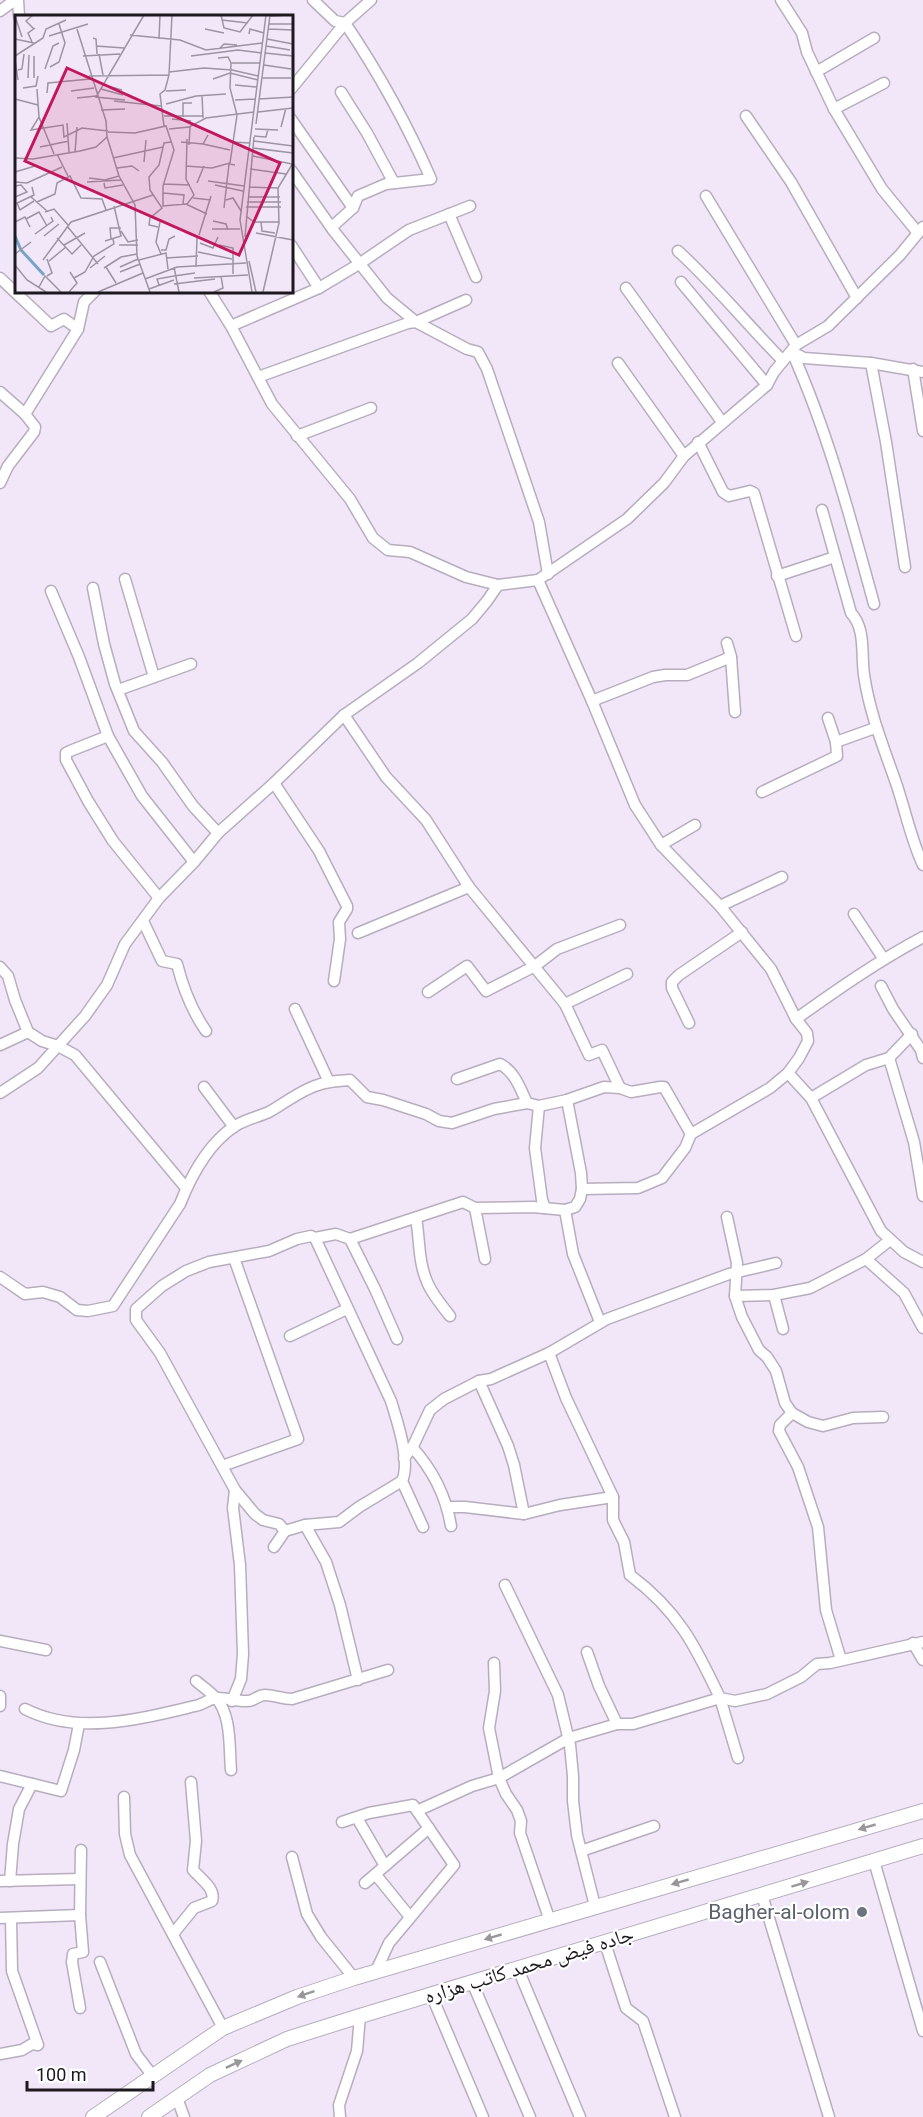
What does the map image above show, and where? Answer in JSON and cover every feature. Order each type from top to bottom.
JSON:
[{"type":"main road","points":[[93,2117],[223,2028],[297,1997],[376,1971],[923,1811]]},
{"type":"main road","name":"جاده فیض محمد کاتب هزاره","points":[[149,2117],[210,2075],[287,2039],[923,1846]]},
{"type":"street","points":[[0,11],[16,0],[19,15]]},
{"type":"street","points":[[313,0],[335,21],[345,23],[365,52],[409,129],[431,179],[394,183],[358,196],[352,208],[334,225],[333,230]]},
{"type":"street","points":[[292,88],[345,23],[371,0]]},
{"type":"street","points":[[210,292],[231,326],[272,404],[350,498],[373,538],[388,550],[410,552],[466,577],[498,585],[543,577],[627,519],[664,483],[684,456],[698,442],[767,385],[794,348],[828,326],[900,255],[920,230],[882,189],[834,109],[816,72],[802,33],[781,0]]},
{"type":"street","points":[[816,72],[874,38]]},
{"type":"street","points":[[834,109],[884,83]]},
{"type":"street","points":[[341,92],[367,133],[394,183]]},
{"type":"street","points":[[746,116],[790,182],[857,298]]},
{"type":"street","points":[[292,120],[352,208]]},
{"type":"street","points":[[292,171],[333,230],[387,298],[416,322],[467,349],[478,352],[539,522],[543,577],[635,805],[661,845],[720,906],[771,969],[796,1019],[807,1033],[808,1041],[788,1073],[770,1088],[691,1134],[685,1149],[662,1178],[639,1188],[582,1189]]},
{"type":"street","points":[[706,196],[794,348],[852,523],[874,604]]},
{"type":"street","points":[[231,326],[319,288],[409,230],[470,206]]},
{"type":"street","points":[[449,214],[476,277]]},
{"type":"street","points":[[292,247],[319,288]]},
{"type":"street","points":[[678,251],[707,277],[728,304],[783,361]]},
{"type":"street","points":[[0,278],[51,326],[64,319],[78,329]]},
{"type":"street","points":[[681,282],[767,385]]},
{"type":"street","points":[[626,288],[722,422]]},
{"type":"street","points":[[25,414],[78,329],[84,302],[94,292]]},
{"type":"street","points":[[258,377],[416,322],[466,300]]},
{"type":"street","points":[[794,348],[804,358],[871,363],[918,370],[923,431]]},
{"type":"street","points":[[618,363],[684,456]]},
{"type":"street","points":[[871,363],[905,567]]},
{"type":"street","points":[[0,392],[34,424],[34,432],[9,466],[0,483]]},
{"type":"street","points":[[297,436],[371,408]]},
{"type":"street","points":[[698,442],[723,492],[729,496],[750,491],[754,493],[796,636]]},
{"type":"street","points":[[822,510],[851,613],[858,620],[864,675],[875,728],[897,787],[912,840],[923,865]]},
{"type":"street","points":[[777,576],[835,557]]},
{"type":"street","points":[[125,579],[154,677]]},
{"type":"street","points":[[0,1093],[38,1068],[85,1016],[106,985],[125,944],[159,898],[218,833],[344,715],[418,663],[463,626],[487,601],[498,585]]},
{"type":"street","points":[[93,588],[104,644],[134,731],[162,762],[193,806],[218,833]]},
{"type":"street","points":[[51,591],[79,657],[108,736],[142,796],[194,862]]},
{"type":"street","points":[[727,643],[731,657],[735,712]]},
{"type":"street","points":[[592,701],[653,677],[687,675],[731,657]]},
{"type":"street","points":[[118,690],[191,664]]},
{"type":"street","points":[[344,715],[386,777],[426,820],[469,887],[566,1004],[589,1055],[602,1050],[620,1088]]},
{"type":"street","points":[[762,792],[837,756],[836,742],[828,718]]},
{"type":"street","points":[[836,742],[875,728]]},
{"type":"street","points":[[108,736],[66,753],[66,760],[113,841],[159,898]]},
{"type":"street","points":[[274,783],[319,851],[347,909],[339,922],[340,939],[334,981]]},
{"type":"street","points":[[661,845],[695,825]]},
{"type":"street","points":[[720,906],[782,877]]},
{"type":"street","points":[[358,933],[469,887]]},
{"type":"street","points":[[854,914],[883,958]]},
{"type":"street","points":[[143,921],[162,961],[177,964],[181,982],[197,1018],[206,1031]]},
{"type":"street","points":[[428,992],[467,966],[486,991],[534,966],[557,949],[620,925]]},
{"type":"street","points":[[689,1023],[672,988],[672,982],[742,932]]},
{"type":"street","points":[[796,1019],[883,958],[923,937]]},
{"type":"street","points":[[0,967],[8,976],[28,1032],[42,1041],[75,1055],[186,1188]]},
{"type":"street","points":[[566,1004],[627,974]]},
{"type":"street","points":[[881,986],[893,1009],[912,1034],[923,1058]]},
{"type":"street","points":[[295,1009],[329,1082]]},
{"type":"street","points":[[0,1045],[28,1032]]},
{"type":"street","points":[[811,1098],[866,1065],[889,1058],[912,1034]]},
{"type":"street","points":[[889,1058],[914,1142],[923,1196]]},
{"type":"street","points":[[456,1079],[500,1064],[503,1065],[516,1077],[527,1103]]},
{"type":"street","points":[[788,1073],[811,1098],[881,1231],[904,1252],[923,1262]]},
{"type":"street","points":[[0,1277],[25,1294],[43,1292],[60,1298],[77,1310],[88,1311],[113,1306],[180,1204],[186,1188],[217,1142],[234,1127],[267,1113],[316,1085],[329,1082],[350,1080],[367,1098],[383,1100],[452,1124],[494,1109],[527,1103],[539,1106],[567,1100],[604,1087],[620,1088],[631,1092],[664,1087],[691,1134]]},
{"type":"street","points":[[204,1087],[234,1127]]},
{"type":"street","points":[[285,1531],[279,1524],[263,1520],[255,1514],[235,1490],[160,1353],[136,1320],[136,1309],[162,1286],[186,1271],[209,1262],[269,1251],[297,1239],[336,1234],[350,1239],[463,1202],[475,1208],[566,1210],[575,1207],[582,1189],[581,1173],[567,1100]]},
{"type":"street","points":[[539,1106],[535,1148],[545,1208]]},
{"type":"street","points":[[475,1208],[485,1259]]},
{"type":"street","points":[[566,1210],[576,1263],[600,1322]]},
{"type":"street","points":[[728,1217],[737,1263],[735,1296],[750,1336],[776,1371],[785,1403],[792,1413],[808,1422],[823,1426],[853,1418],[883,1417]]},
{"type":"street","points":[[416,1218],[423,1270],[428,1286],[450,1316]]},
{"type":"street","points":[[274,1548],[285,1531],[305,1525],[339,1522],[402,1481],[404,1477],[404,1458],[391,1401],[315,1238]]},
{"type":"street","points":[[350,1239],[397,1340]]},
{"type":"street","points":[[735,1296],[774,1295],[810,1288],[866,1259],[890,1240]]},
{"type":"street","points":[[222,1466],[298,1439],[234,1258]]},
{"type":"street","points":[[866,1259],[904,1293],[923,1328]]},
{"type":"street","points":[[404,1458],[430,1410],[444,1399],[479,1381],[490,1379],[549,1353],[600,1322],[737,1272],[776,1263]]},
{"type":"street","points":[[774,1295],[783,1329]]},
{"type":"street","points":[[291,1336],[347,1310]]},
{"type":"street","points":[[549,1353],[566,1398],[613,1497],[613,1520],[624,1542],[630,1575],[648,1589],[678,1620],[691,1642],[720,1698],[738,1758]]},
{"type":"street","points":[[479,1381],[508,1446],[524,1514]]},
{"type":"street","points":[[792,1413],[780,1425],[779,1431],[798,1467],[818,1527],[826,1610],[842,1660]]},
{"type":"street","points":[[412,1447],[424,1461],[448,1507],[452,1526]]},
{"type":"street","points":[[402,1481],[423,1527]]},
{"type":"street","points":[[232,1701],[241,1679],[243,1653],[240,1565],[233,1508],[235,1490]]},
{"type":"street","points":[[448,1507],[524,1514],[560,1505],[613,1497]]},
{"type":"street","points":[[305,1525],[326,1562],[340,1605],[358,1680]]},
{"type":"street","points":[[505,1585],[558,1695],[569,1738],[573,1801],[581,1851],[595,1906]]},
{"type":"street","points":[[0,1641],[46,1650]]},
{"type":"street","points":[[419,1810],[472,1786],[499,1778],[569,1738],[617,1724],[633,1724],[720,1698],[735,1701],[767,1694],[801,1677],[817,1664],[905,1647],[918,1642],[923,1660]]},
{"type":"street","points":[[587,1652],[599,1686],[617,1724]]},
{"type":"street","points":[[494,1663],[495,1691],[489,1728],[499,1778],[521,1821],[520,1833],[550,1921]]},
{"type":"street","points":[[196,1682],[217,1698],[232,1701],[240,1699],[249,1701],[260,1695],[292,1699],[388,1670]]},
{"type":"street","points":[[0,1696],[0,1706]]},
{"type":"street","points":[[25,1709],[37,1715],[79,1724],[158,1716],[217,1698]]},
{"type":"street","points":[[217,1698],[227,1725],[231,1770]]},
{"type":"street","points":[[0,1776],[61,1791],[74,1750],[79,1724]]},
{"type":"street","points":[[173,1935],[194,1908],[212,1901],[214,1897],[212,1891],[193,1870],[196,1841],[191,1782]]},
{"type":"street","points":[[32,1784],[20,1809],[5,1881],[80,1879]]},
{"type":"street","points":[[124,1797],[125,1834],[130,1855],[223,2028]]},
{"type":"street","points":[[342,1822],[369,1813],[413,1805],[419,1810],[454,1865],[389,1943],[376,1971]]},
{"type":"street","points":[[357,1818],[385,1866]]},
{"type":"street","points":[[581,1851],[654,1826]]},
{"type":"street","points":[[365,1883],[429,1828]]},
{"type":"street","points":[[80,2008],[72,1962],[73,1954],[83,1952],[80,1915],[81,1850]]},
{"type":"street","points":[[292,1857],[307,1914],[321,1937],[354,1978]]},
{"type":"street","points":[[874,1861],[923,2031]]},
{"type":"street","points":[[376,1875],[410,1917]]},
{"type":"street","points":[[762,1895],[829,2117]]},
{"type":"street","points":[[0,2054],[22,2050],[32,2044],[38,2045],[12,1971],[5,1918],[80,1915]]},
{"type":"street","points":[[605,1943],[626,2008],[643,2021],[675,2117]]},
{"type":"street","points":[[100,1962],[136,2054],[152,2075]]},
{"type":"street","points":[[518,1969],[580,2117]]},
{"type":"street","points":[[472,1982],[530,2117]]},
{"type":"street","points":[[431,1994],[483,2117]]},
{"type":"street","points":[[340,2117],[339,2105],[357,2051],[360,2016]]},
{"type":"street","points":[[177,2098],[184,2117]]},
{"type":"place","name":"Bagher-al-olom","points":[[862,1912]]}]
